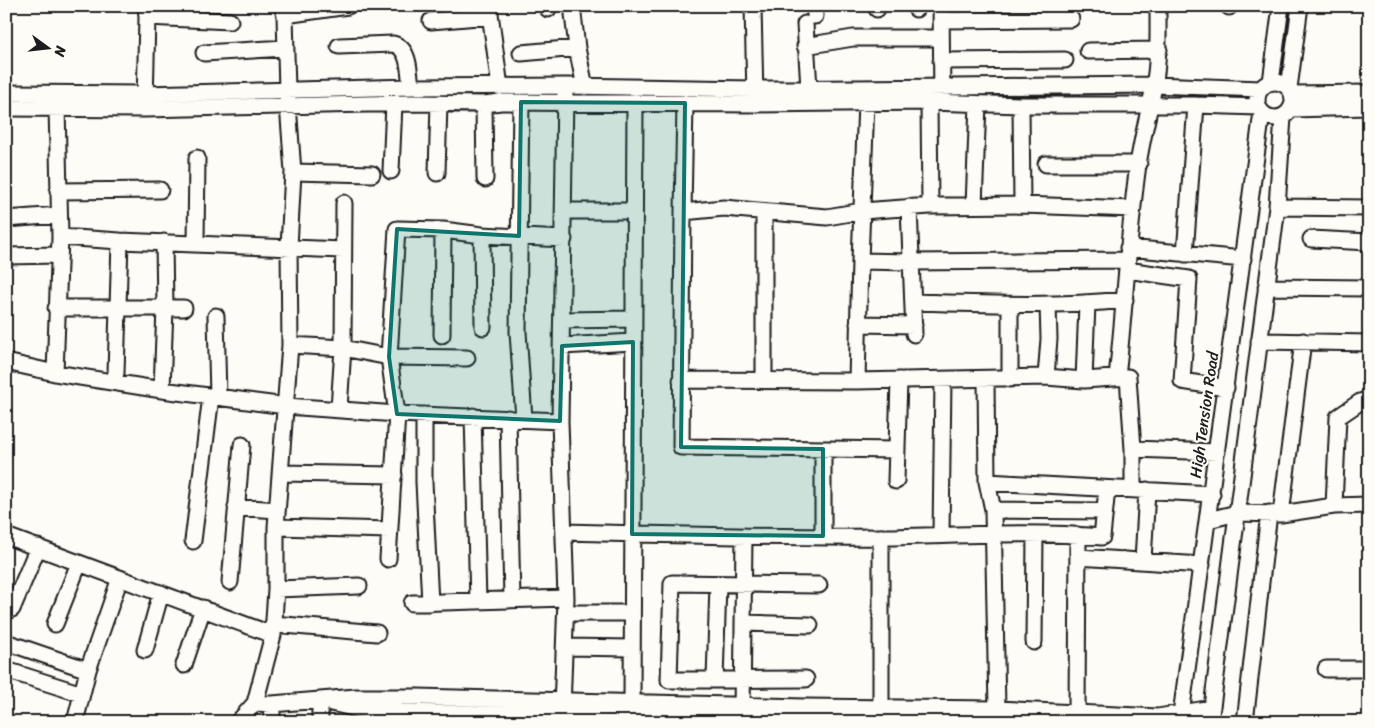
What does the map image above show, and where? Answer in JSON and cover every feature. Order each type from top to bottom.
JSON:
[{"type":"street","points":[[238,722],[255,703],[273,630],[276,589],[276,527],[290,346],[288,247],[293,172],[284,11],[348,6]]},
{"type":"street","points":[[753,6],[755,104]]},
{"type":"street","points":[[1117,377],[1126,300],[1127,259],[1138,164],[1159,50],[1158,6]]},
{"type":"street","points":[[1260,110],[1257,101],[1266,86],[1281,6]]},
{"type":"street","points":[[320,700],[357,709],[402,712],[562,716],[639,711],[742,712],[805,716],[881,713],[986,715],[1077,713],[1106,718],[1181,718],[1211,715],[1277,207],[1300,6]]},
{"type":"street","points":[[431,21],[489,11],[500,87]]},
{"type":"street","points":[[145,102],[146,12],[230,21]]},
{"type":"street","points":[[930,206],[936,102],[942,87],[941,13],[1071,19]]},
{"type":"street","points":[[573,14],[577,48],[585,87]]},
{"type":"street","points":[[808,88],[805,46],[812,15]]},
{"type":"street","points":[[805,46],[854,38],[941,38]]},
{"type":"street","points":[[339,46],[398,45],[406,54],[411,88]]},
{"type":"street","points":[[204,53],[285,48]]},
{"type":"street","points":[[521,53],[577,48]]},
{"type":"street","points":[[1088,51],[1159,50]]},
{"type":"street","points":[[941,61],[1065,60]]},
{"type":"street","points":[[6,108],[288,98],[411,88],[566,86],[755,89],[1154,85],[1266,86],[1278,82],[1289,102]]},
{"type":"street","points":[[562,716],[566,598],[560,421],[566,86]]},
{"type":"street","points":[[288,98],[394,104],[520,102],[755,104],[936,102],[1021,105],[1196,105],[1260,110],[1272,118],[1289,102],[1369,92]]},
{"type":"street","points":[[6,93],[145,102]]},
{"type":"street","points":[[520,102],[518,332],[524,419]]},
{"type":"street","points":[[636,102],[632,648],[639,711]]},
{"type":"street","points":[[857,381],[866,102]]},
{"type":"street","points":[[1289,102],[1369,107]]},
{"type":"street","points":[[438,173],[439,103]]},
{"type":"street","points":[[391,171],[394,104]]},
{"type":"street","points":[[484,104],[486,179]]},
{"type":"street","points":[[685,104],[681,448],[897,450]]},
{"type":"street","points":[[974,205],[978,104]]},
{"type":"street","points":[[1021,105],[1022,205]]},
{"type":"street","points":[[1185,254],[1196,105]]},
{"type":"street","points":[[55,373],[60,237],[57,107]]},
{"type":"street","name":"High Tension Road","points":[[1181,718],[1243,259],[1260,110]]},
{"type":"street","points":[[196,244],[197,158]]},
{"type":"street","points":[[1046,164],[1138,164]]},
{"type":"street","points":[[293,172],[372,174]]},
{"type":"street","points":[[58,191],[160,190]]},
{"type":"street","points":[[339,409],[343,348],[344,203]]},
{"type":"street","points":[[683,212],[724,208],[827,216],[909,207],[974,205],[1133,209]]},
{"type":"street","points":[[858,324],[914,330],[909,207]]},
{"type":"street","points":[[1277,207],[1369,208]]},
{"type":"street","points":[[564,211],[634,211]]},
{"type":"street","points":[[764,212],[764,380]]},
{"type":"street","points":[[6,218],[59,215]]},
{"type":"street","points":[[388,559],[397,414],[389,357],[397,230],[442,230],[482,235],[564,239]]},
{"type":"street","points":[[442,230],[442,335]]},
{"type":"street","points":[[482,235],[483,327]]},
{"type":"street","points":[[60,237],[343,250]]},
{"type":"street","points":[[1310,238],[1369,242]]},
{"type":"street","points":[[113,382],[116,373],[120,241]]},
{"type":"street","points":[[162,390],[165,308],[164,242]]},
{"type":"street","points":[[860,261],[1127,259],[1185,254],[1243,259]]},
{"type":"street","points":[[6,256],[59,255]]},
{"type":"street","points":[[1127,259],[1189,279],[1182,381],[1226,388]]},
{"type":"street","points":[[1266,288],[1369,288]]},
{"type":"street","points":[[913,302],[1010,305],[1087,304],[1126,300]]},
{"type":"street","points":[[1046,377],[1049,339],[1048,304]]},
{"type":"street","points":[[1084,380],[1087,304]]},
{"type":"street","points":[[1010,305],[1010,379]]},
{"type":"street","points":[[56,308],[184,308]]},
{"type":"street","points":[[193,541],[215,397],[216,316]]},
{"type":"street","points":[[562,320],[633,319]]},
{"type":"street","points":[[1259,341],[1369,343]]},
{"type":"street","points":[[1245,722],[1275,513],[1303,341]]},
{"type":"street","points":[[562,346],[633,342]]},
{"type":"street","points":[[290,346],[343,348],[389,357],[467,358]]},
{"type":"street","points":[[6,362],[55,373],[162,390],[286,406],[397,414],[560,421]]},
{"type":"street","points":[[681,380],[857,381],[1046,377],[1084,380],[1128,377],[1133,449],[1140,490],[1143,561]]},
{"type":"street","points":[[986,379],[988,482],[993,510],[986,715]]},
{"type":"street","points":[[896,481],[899,380]]},
{"type":"street","points":[[941,535],[943,380]]},
{"type":"street","points":[[1334,506],[1338,416],[1360,402],[1369,399]]},
{"type":"street","points":[[424,414],[424,482],[430,603]]},
{"type":"street","points":[[473,416],[478,601]]},
{"type":"street","points":[[508,418],[512,600]]},
{"type":"street","points":[[230,582],[242,445]]},
{"type":"street","points":[[823,449],[823,536]]},
{"type":"street","points":[[1133,449],[1217,452]]},
{"type":"street","points":[[281,472],[394,475]]},
{"type":"street","points":[[988,482],[1212,494]]},
{"type":"street","points":[[564,532],[744,536],[880,537],[993,534],[1102,537],[1107,489]]},
{"type":"street","points":[[1208,520],[1237,513],[1275,513],[1334,506],[1369,505]]},
{"type":"street","points":[[236,507],[277,510]]},
{"type":"street","points":[[993,510],[1104,511]]},
{"type":"street","points":[[276,527],[390,530]]},
{"type":"street","points":[[1034,642],[1035,535]]},
{"type":"street","points":[[1077,713],[1078,535]]},
{"type":"street","points":[[6,536],[203,608],[273,630],[377,633]]},
{"type":"street","points":[[742,712],[745,584],[744,536]]},
{"type":"street","points":[[880,537],[881,713]]},
{"type":"street","points":[[12,609],[38,547]]},
{"type":"street","points":[[1078,557],[1202,565]]},
{"type":"street","points":[[55,624],[79,563]]},
{"type":"street","points":[[75,722],[88,670],[120,578]]},
{"type":"street","points":[[806,679],[669,680],[672,583],[819,585]]},
{"type":"street","points":[[715,680],[718,584]]},
{"type":"street","points":[[276,589],[359,586]]},
{"type":"street","points":[[144,650],[161,593]]},
{"type":"street","points":[[412,604],[566,598]]},
{"type":"street","points":[[184,665],[203,608]]},
{"type":"street","points":[[566,613],[632,613]]},
{"type":"street","points":[[743,623],[810,625]]},
{"type":"street","points":[[6,642],[88,670]]},
{"type":"street","points":[[565,647],[632,648]]},
{"type":"street","points":[[1326,670],[1369,669]]},
{"type":"street","points":[[6,670],[82,694]]},
{"type":"street","points":[[255,703],[272,704],[356,697],[563,700],[639,711]]},
{"type":"street","points":[[320,700],[320,722]]},
{"type":"street","points":[[272,704],[272,722]]},
{"type":"street","points":[[986,715],[1012,722]]},
{"type":"highlighted area","points":[[521,102],[685,103],[681,447],[823,449],[823,536],[632,534],[633,342],[562,346],[560,421],[397,414],[389,357],[397,229],[519,236]]}]
